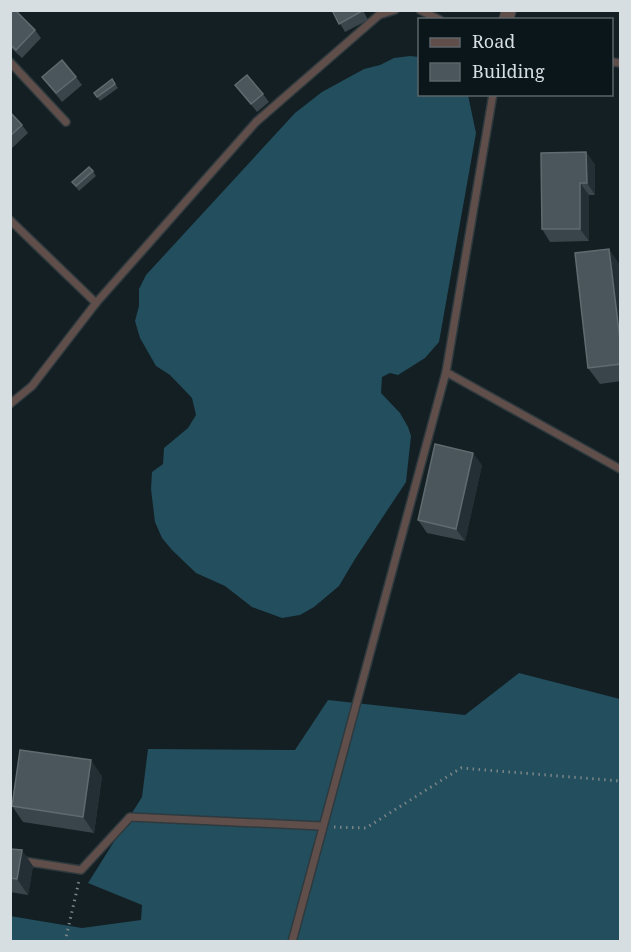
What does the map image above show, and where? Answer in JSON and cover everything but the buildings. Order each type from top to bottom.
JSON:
[{"type":"lane","points":[[10,404],[32,386],[96,303],[256,122],[379,15],[394,10]]},
{"type":"lane","points":[[420,10],[436,18]]},
{"type":"lane","points":[[10,62],[66,122]]},
{"type":"lane","points":[[291,942],[446,372],[493,96]]},
{"type":"lane","points":[[10,220],[96,303]]},
{"type":"lane","points":[[446,372],[621,469]]},
{"type":"lane","points":[[10,859],[81,870],[130,817],[321,826]]},
{"type":"path","points":[[321,826],[366,828],[460,768],[621,781]]},
{"type":"path","points":[[65,942],[81,870]]},
{"type":"shaded area","points":[[418,57],[418,96],[468,96],[476,133],[439,342],[425,358],[398,375],[390,373],[382,377],[381,393],[400,413],[411,436],[406,482],[339,586],[314,607],[300,615],[282,618],[252,607],[225,586],[196,573],[162,538],[155,522],[151,489],[152,472],[163,464],[164,448],[188,428],[196,415],[192,398],[170,375],[156,366],[140,338],[135,321],[139,306],[139,289],[146,275],[295,113],[322,92],[364,69],[394,58]]},
{"type":"shaded area","points":[[519,673],[620,699],[620,941],[11,942],[10,916],[82,928],[141,920],[142,905],[88,883],[142,797],[148,749],[295,750],[328,700],[465,715]]}]
